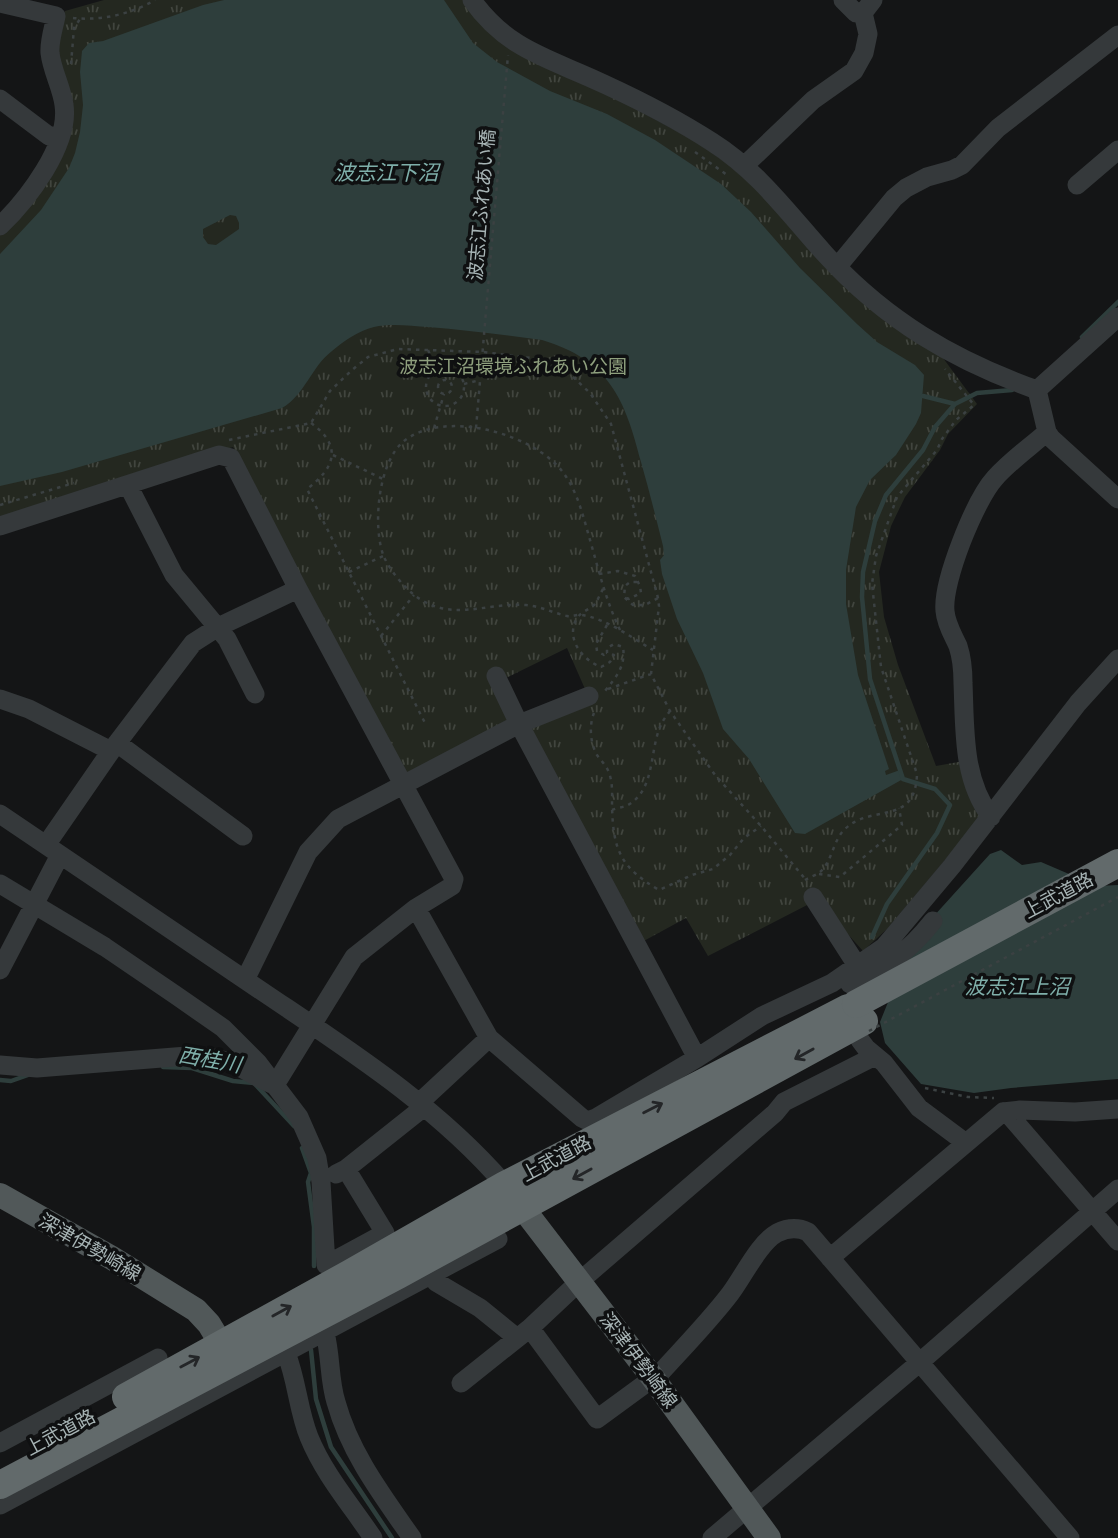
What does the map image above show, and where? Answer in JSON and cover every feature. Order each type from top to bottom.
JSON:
[{"type":"highway","name":"上武道路","points":[[0,1485],[227,1354],[339,1266],[513,1196],[856,1013],[1118,863]]},
{"type":"highway","name":"上武道路","points":[[0,1464],[76,1413],[401,1282],[513,1196],[598,1126],[856,1013],[1118,884]]},
{"type":"main road","name":"深津伊勢崎線","points":[[0,1195],[181,1300],[204,1317],[227,1354]]},
{"type":"main road","name":"深津伊勢崎線","points":[[513,1196],[580,1281],[769,1538]]},
{"type":"street","points":[[472,0],[496,29],[521,47],[648,105],[712,141],[741,173],[888,313],[923,338],[988,373],[1037,390]]},
{"type":"street","points":[[843,0],[856,13],[868,6]]},
{"type":"street","points":[[0,3],[56,16],[50,52],[65,107],[54,152],[22,204],[0,226]]},
{"type":"street","points":[[741,173],[813,100],[854,71],[864,53],[868,34],[868,6]]},
{"type":"street","points":[[838,266],[894,198],[906,188],[927,177],[962,165],[998,128],[1118,35]]},
{"type":"street","points":[[0,99],[49,136],[60,136]]},
{"type":"street","points":[[1077,185],[1118,150]]},
{"type":"street","points":[[1037,390],[1118,317]]},
{"type":"street","points":[[1037,390],[1047,432],[1118,499]]},
{"type":"street","points":[[990,817],[979,798],[966,752],[961,658],[945,618],[945,597],[967,527],[987,489],[1003,470],[1047,432]]},
{"type":"street","points":[[0,526],[219,456],[232,458],[298,589],[454,879],[453,886],[416,908],[354,957],[275,1085]]},
{"type":"street","points":[[128,485],[174,575],[227,639],[255,694]]},
{"type":"street","points":[[0,970],[33,905],[53,850],[114,747],[193,643],[218,627],[298,589]]},
{"type":"street","points":[[858,967],[884,947],[908,922],[1078,704],[1118,659]]},
{"type":"street","points":[[496,676],[697,1058]]},
{"type":"street","points":[[245,980],[308,852],[338,818],[519,724],[598,697]]},
{"type":"street","points":[[0,699],[114,747],[243,836]]},
{"type":"street","points":[[0,814],[313,1026],[421,1105],[482,1159],[513,1196]]},
{"type":"street","points":[[0,884],[104,947],[223,1028],[242,1045],[299,1117],[309,1136],[317,1158],[339,1266],[385,1233],[346,1169]]},
{"type":"street","points":[[809,888],[858,967],[856,1013],[863,1045],[884,1063],[919,1108],[965,1143]]},
{"type":"street","points":[[416,908],[489,1038],[582,1118],[598,1126],[762,1016],[856,1013]]},
{"type":"street","points":[[856,1013],[875,972],[909,950],[933,921]]},
{"type":"street","points":[[321,1182],[346,1169],[421,1105],[489,1038]]},
{"type":"street","points":[[0,1065],[37,1068],[187,1056],[210,1057],[228,1062],[262,1081],[275,1085]]},
{"type":"street","points":[[461,1382],[523,1333],[775,1113],[785,1101],[875,1056]]},
{"type":"street","points":[[831,1258],[965,1143],[1003,1105]]},
{"type":"street","points":[[1003,1105],[1020,1110],[1075,1112],[1118,1109]]},
{"type":"street","points":[[1003,1105],[1118,1241]]},
{"type":"street","points":[[712,1538],[919,1363],[1118,1189]]},
{"type":"street","points":[[431,1274],[436,1282],[523,1333],[597,1419],[653,1379],[731,1294],[767,1242],[776,1234],[801,1228],[808,1232],[831,1258],[1070,1538]]},
{"type":"street","points":[[0,1505],[325,1333],[401,1282],[431,1274],[498,1239]]},
{"type":"street","points":[[325,1333],[329,1374],[347,1437],[412,1538]]},
{"type":"street","points":[[286,1353],[309,1437],[330,1476],[373,1538]]},
{"type":"street","points":[[0,1443],[76,1413],[158,1358]]},
{"type":"path","points":[[56,16],[80,19],[128,13],[155,0]]},
{"type":"path","name":"波志江ふれあい橋","points":[[476,428],[508,61]]},
{"type":"path","points":[[692,150],[741,173]]},
{"type":"path","points":[[425,723],[307,489],[324,477],[331,464],[332,455],[332,447],[323,431],[311,423],[330,391],[368,357],[398,349],[482,352],[531,358],[572,376],[590,393],[611,424],[658,598],[651,674],[670,710],[715,775],[761,826],[809,888],[816,874],[822,871],[834,844],[846,828],[879,813],[893,813],[906,804],[916,790],[917,774],[881,667],[872,584],[876,556],[897,497],[937,450],[956,420],[974,405],[966,395]]},
{"type":"path","points":[[428,350],[441,381],[438,389],[444,394]]},
{"type":"path","points":[[437,370],[454,370],[464,384],[458,401],[453,404],[441,406],[431,400],[426,389],[429,377],[437,370]]},
{"type":"path","points":[[441,381],[448,380],[453,386],[450,392],[444,394]]},
{"type":"path","points":[[464,384],[480,380]]},
{"type":"path","points":[[434,428],[444,394]]},
{"type":"path","points":[[620,630],[603,588],[578,497],[562,471],[542,451],[513,436],[476,428],[422,430],[402,443],[388,462],[383,479],[378,526],[383,556],[394,574],[414,594],[436,607],[460,612],[526,605],[570,616],[580,614],[620,630],[653,650]]},
{"type":"path","points":[[332,455],[383,479]]},
{"type":"path","points":[[349,572],[383,556]]},
{"type":"path","points":[[599,573],[611,570],[635,576],[641,593],[629,599],[624,597]]},
{"type":"path","points":[[624,597],[625,586],[630,582],[638,583]]},
{"type":"path","points":[[603,588],[595,603],[575,621],[574,631],[578,650],[592,664],[601,667],[610,662],[614,655],[604,655],[597,651],[596,644],[607,624]]},
{"type":"path","points":[[381,636],[414,594]]},
{"type":"path","points":[[624,597],[637,606],[658,598]]},
{"type":"path","points":[[608,653],[607,648],[614,644],[623,647],[625,658],[620,672],[598,697],[591,719],[592,739],[596,754],[609,771],[613,838],[623,860],[639,878],[659,890],[713,869],[730,855],[744,838],[761,826]]},
{"type":"path","points":[[598,697],[651,674]]},
{"type":"path","points":[[612,810],[628,804],[639,795],[649,780],[651,759],[660,725],[670,710]]},
{"type":"path","points":[[816,874],[840,877],[902,825],[899,808]]},
{"type":"path","points":[[856,1013],[1118,897]]},
{"type":"path","points":[[917,1084],[1003,1105]]},
{"type":"green space","name":"波志江沼環境ふれあい公園","points":[[104,0],[466,0],[595,87],[693,140],[728,164],[943,358],[977,404],[948,434],[940,450],[905,497],[891,526],[879,572],[884,617],[898,665],[936,766],[964,761],[982,816],[887,929],[863,951],[828,912],[811,903],[708,956],[686,918],[640,943],[525,725],[589,698],[567,648],[494,684],[513,717],[409,777],[381,736],[233,447],[0,518],[0,231],[68,119],[53,44],[65,11]]},
{"type":"water","name":"波志江下沼","points":[[224,0],[444,0],[473,43],[497,62],[550,91],[607,114],[655,140],[721,184],[857,324],[877,342],[915,365],[924,375],[921,413],[896,455],[870,480],[856,507],[846,570],[846,604],[858,675],[889,769],[885,771],[886,775],[900,770],[903,779],[805,834],[795,833],[749,759],[723,729],[703,673],[677,619],[662,574],[660,560],[664,555],[663,546],[635,439],[620,401],[599,371],[565,348],[542,340],[428,327],[374,327],[362,331],[332,351],[297,396],[282,408],[62,472],[0,486],[0,254],[41,210],[69,168],[80,132],[83,105],[80,72],[82,51],[89,43],[103,41]],"holes":[[[230,215],[236,216],[239,229],[216,245],[208,244],[203,237],[203,229]]]},
{"type":"water","name":"波志江上沼","points":[[1001,850],[1022,865],[1041,862],[1097,886],[1118,885],[1118,1079],[974,1093],[921,1084],[885,1043],[880,1022],[905,960],[933,917],[990,854]]},
{"type":"waterway","points":[[1082,337],[1118,302]]},
{"type":"waterway","points":[[872,937],[887,904],[937,833],[950,805],[935,789],[903,779],[870,679],[862,597],[863,572],[875,521],[886,495],[923,450],[935,427],[955,404],[977,393],[1012,390]]},
{"type":"waterway","points":[[923,396],[955,404]]},
{"type":"waterway","name":"西桂川","points":[[163,1067],[192,1068],[233,1081],[254,1083],[294,1126]]},
{"type":"waterway","name":"西桂川","points":[[0,1080],[11,1081],[28,1075]]},
{"type":"waterway","name":"西桂川","points":[[302,1148],[311,1173],[308,1182],[314,1227],[314,1266]]},
{"type":"waterway","name":"西桂川","points":[[311,1350],[316,1399],[331,1447],[392,1538]]}]
